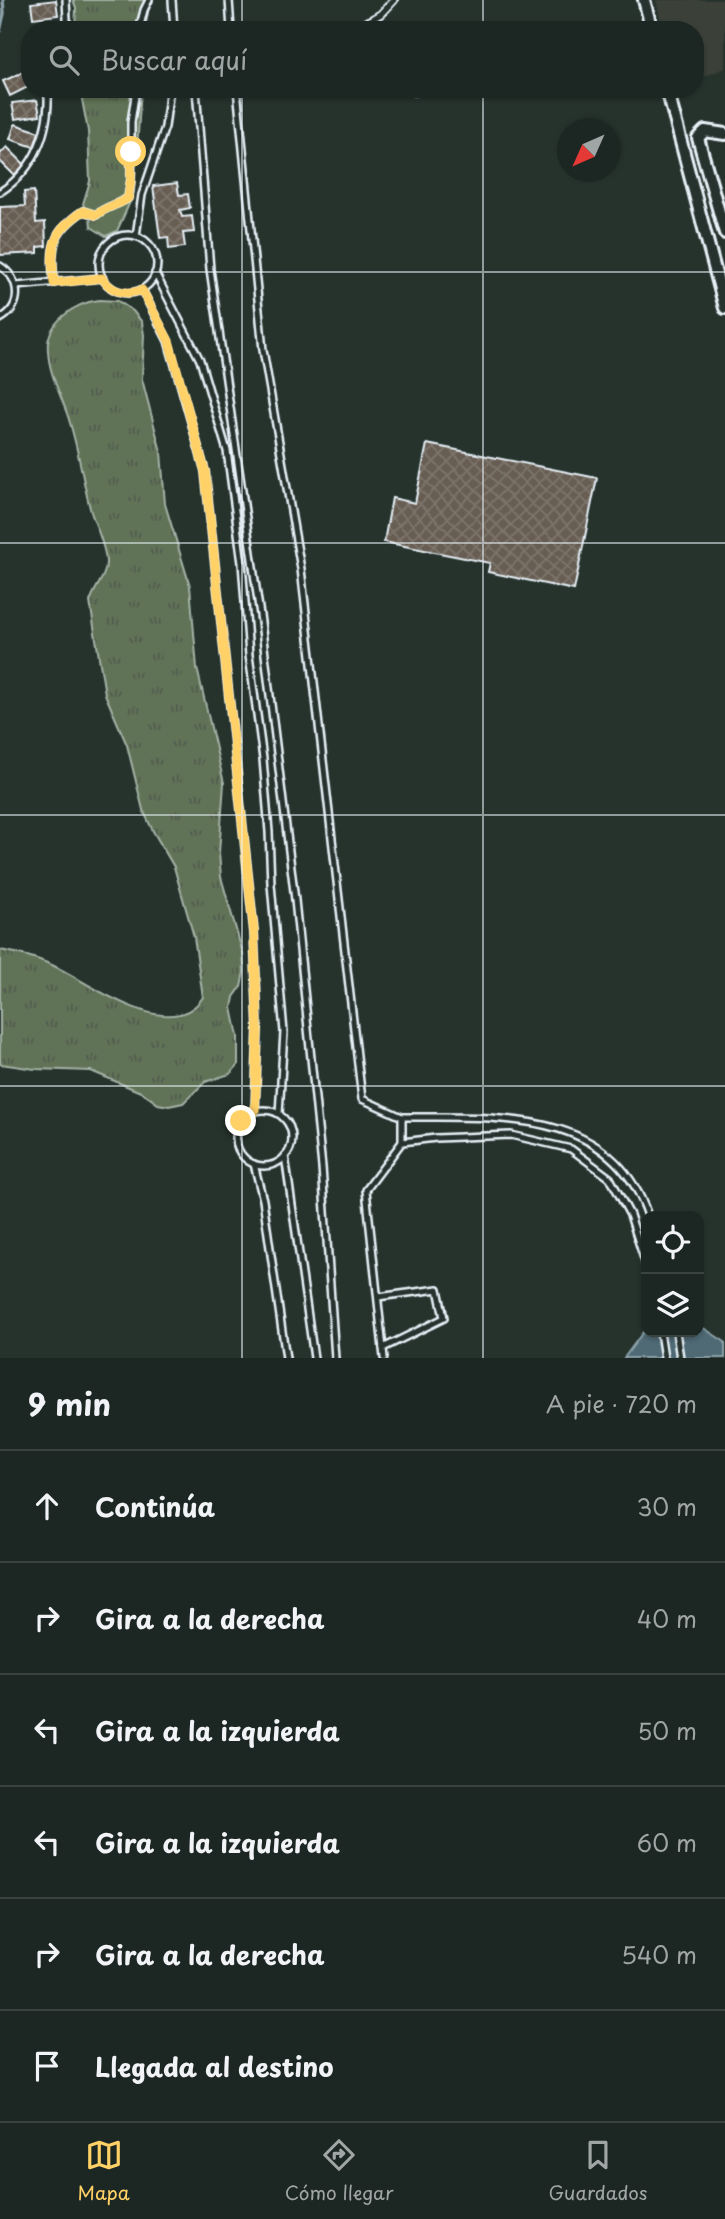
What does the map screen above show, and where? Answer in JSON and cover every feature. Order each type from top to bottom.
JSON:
[{"type":"street","points":[[644,0],[650,21]]},
{"type":"street","points":[[669,98],[725,307]]},
{"type":"street","points":[[725,134],[705,131],[698,138],[725,233]]},
{"type":"lane","points":[[66,0],[67,21]]},
{"type":"lane","points":[[141,21],[149,0]]},
{"type":"lane","points":[[172,0],[173,21]]},
{"type":"lane","points":[[229,0],[230,21]]},
{"type":"lane","points":[[369,21],[381,14],[394,0]]},
{"type":"lane","points":[[0,192],[27,167],[39,146],[48,120],[48,98]]},
{"type":"lane","points":[[54,283],[52,249],[57,234],[83,211],[96,215],[128,198],[135,98]]},
{"type":"lane","points":[[136,236],[142,195],[165,127],[169,98]]},
{"type":"lane","points":[[197,98],[210,269],[261,622],[295,900],[322,1167],[335,1358]]},
{"type":"lane","points":[[238,98],[263,350],[302,569],[362,1099],[402,1117],[514,1118],[578,1134],[623,1167],[645,1211]]},
{"type":"lane","points":[[136,236],[152,248],[156,258],[155,272],[149,284],[142,290],[133,293],[115,291],[102,278],[99,259],[102,250],[117,237],[136,236]]},
{"type":"lane","points":[[0,266],[10,274],[16,286],[16,302],[11,311],[0,320]]},
{"type":"lane","points":[[155,272],[200,359],[227,452],[242,563],[249,655],[268,820],[284,1032],[279,1114]]},
{"type":"lane","points":[[16,286],[102,278]]},
{"type":"lane","points":[[142,290],[169,341],[205,471],[254,932],[258,1028],[255,1111]]},
{"type":"lane","points":[[285,1156],[271,1165],[254,1164],[240,1154],[235,1137],[241,1121],[263,1109],[279,1114],[290,1129],[292,1139],[285,1156],[314,1358]]},
{"type":"lane","points":[[384,1358],[366,1190],[402,1142],[402,1117]]},
{"type":"lane","points":[[402,1142],[511,1135],[571,1149],[610,1178],[630,1215],[641,1249]]},
{"type":"lane","points":[[254,1164],[263,1200],[286,1358]]},
{"type":"lane","points":[[378,1297],[438,1289],[444,1318],[383,1348]]},
{"type":"lane","points":[[661,1337],[664,1358]]},
{"type":"lane","points":[[677,1337],[680,1358]]},
{"type":"shaded area","points":[[656,0],[725,0],[725,68],[704,76],[704,21],[661,21]]},
{"type":"green space","points":[[73,0],[150,0],[146,21],[75,21]]},
{"type":"green space","points":[[82,98],[140,98],[134,193],[117,231],[106,236],[91,227],[90,217],[83,204],[90,181],[88,131]]},
{"type":"green space","points":[[99,300],[118,301],[133,311],[142,322],[142,379],[161,452],[165,504],[190,586],[197,668],[224,783],[219,853],[221,877],[243,954],[241,987],[234,997],[232,1008],[238,1036],[238,1065],[230,1074],[205,1082],[183,1103],[169,1106],[158,1104],[143,1093],[91,1071],[35,1069],[0,1064],[0,950],[46,962],[129,1006],[151,1013],[171,1015],[189,1011],[203,997],[194,937],[174,867],[143,810],[127,745],[105,694],[90,602],[104,573],[106,557],[91,512],[73,434],[49,360],[48,341],[56,323],[80,305]]},
{"type":"water","points":[[704,1328],[725,1342],[725,1358],[624,1358],[641,1335],[641,1337],[704,1337]]},
{"type":"building","points":[[56,0],[58,15],[33,18],[31,3]]},
{"type":"building","points":[[21,73],[21,90],[10,96],[3,81]]},
{"type":"building","points":[[37,100],[40,115],[15,119],[12,103]]},
{"type":"building","points":[[15,124],[39,132],[34,147],[10,139]]},
{"type":"building","points":[[7,147],[25,165],[14,175],[0,161],[0,154]]},
{"type":"building","points":[[177,183],[179,195],[188,194],[190,208],[180,210],[182,217],[192,216],[194,232],[183,233],[185,247],[169,249],[168,237],[160,238],[153,186]]},
{"type":"building","points":[[34,191],[36,223],[45,222],[46,246],[38,247],[38,253],[0,255],[0,207],[25,206],[24,192]]},
{"type":"building","points":[[427,444],[597,478],[574,590],[488,572],[490,563],[384,542],[392,498],[415,503]]},
{"type":"waterway","points":[[0,31],[4,13],[3,0]]},
{"type":"route","points":[[131,152],[131,189],[128,198],[96,215],[83,211],[57,234],[52,249],[54,283],[102,278],[115,291],[133,293],[142,290],[169,341],[205,471],[254,932],[258,1028],[255,1111],[247,1114],[241,1121]]}]
